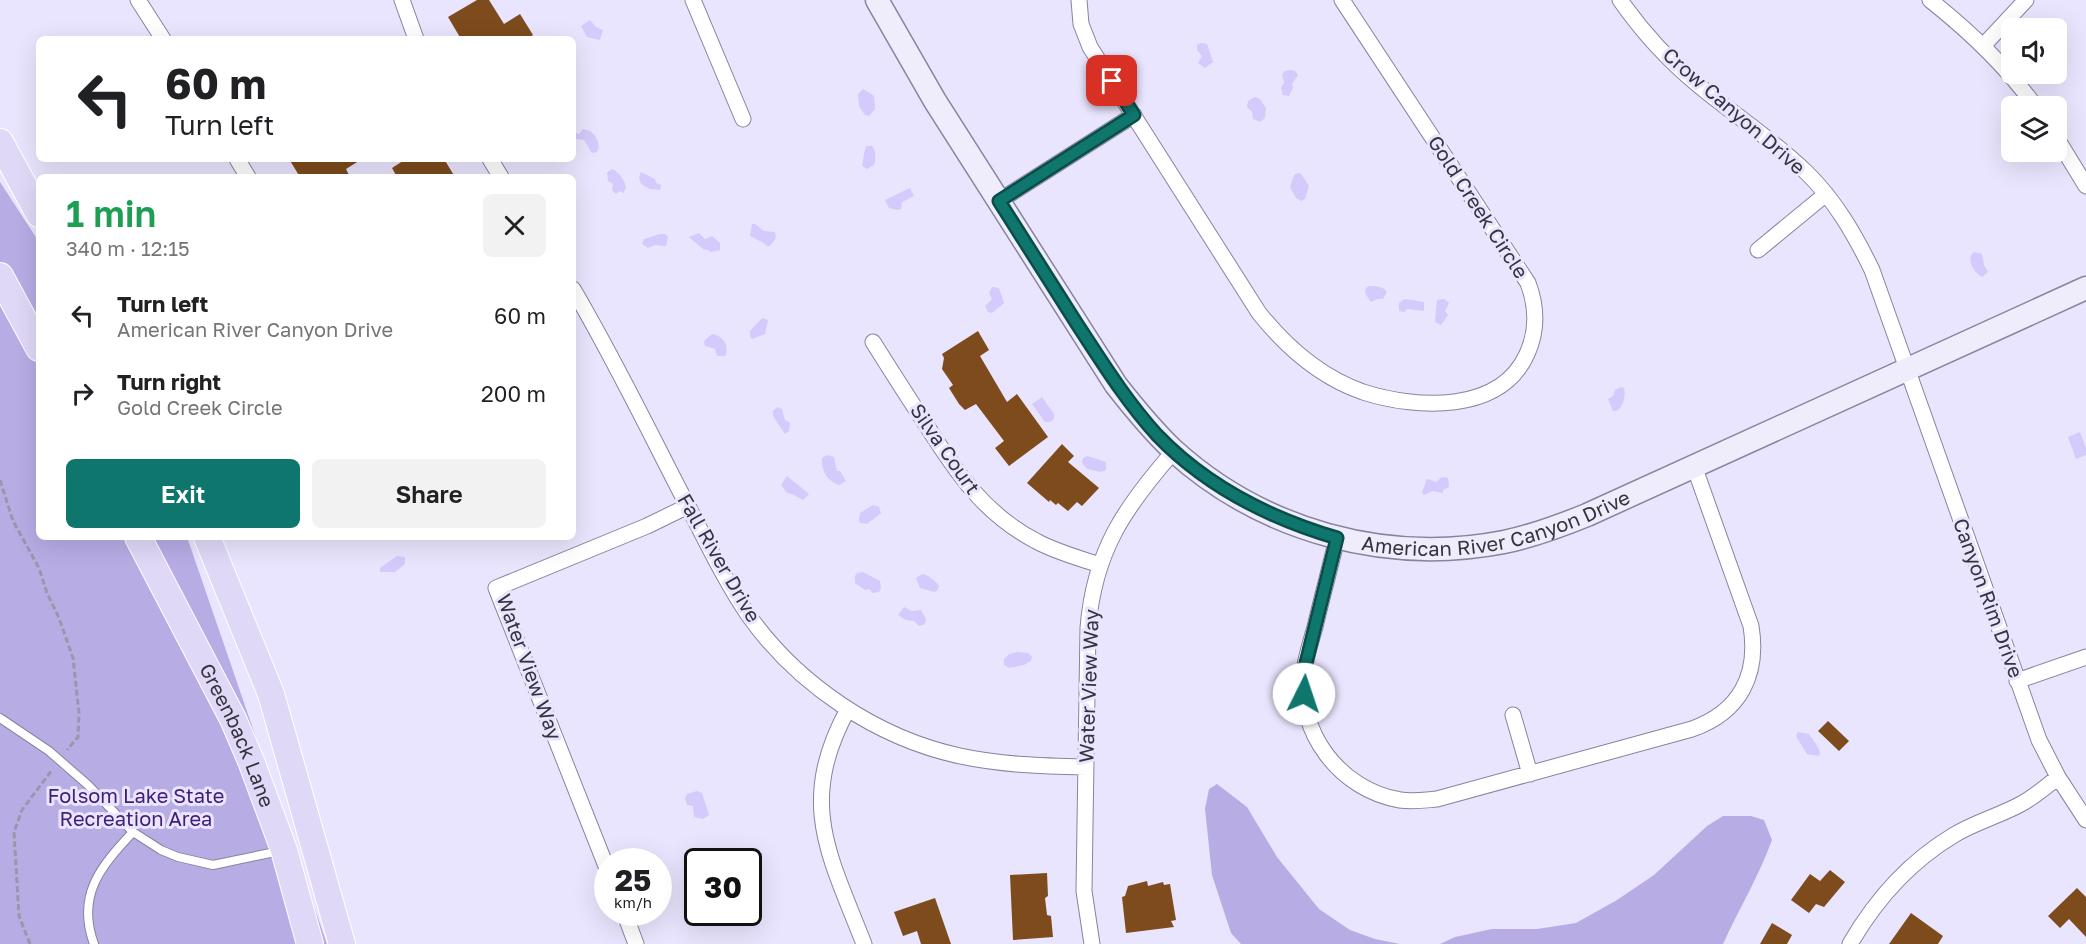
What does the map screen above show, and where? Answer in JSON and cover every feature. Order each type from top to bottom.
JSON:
[{"type":"main road","name":"American River Canyon Drive","points":[[877,0],[935,101],[1116,385],[1141,416],[1174,451],[1203,475],[1237,497],[1272,515],[1337,538],[1373,545],[1426,550],[1466,548],[1505,542],[1544,532],[1587,515],[2086,288]]},
{"type":"main road","points":[[0,142],[36,208]]},
{"type":"main road","points":[[0,276],[36,342]]},
{"type":"main road","name":"Greenback Lane","points":[[140,540],[233,719],[251,761],[284,850],[310,944]]},
{"type":"main road","name":"Greenback Lane","points":[[208,540],[271,694],[342,944]]},
{"type":"street","points":[[138,0],[161,36]]},
{"type":"street","points":[[402,0],[415,36]]},
{"type":"street","points":[[693,0],[743,119]]},
{"type":"street","name":"Gold Creek Circle","points":[[1078,0],[1078,13],[1086,39],[1259,313],[1277,335],[1299,355],[1335,379],[1362,391],[1390,399],[1440,403],[1487,394],[1518,369],[1530,347],[1536,321],[1528,283],[1342,0]]},
{"type":"street","name":"Crow Canyon Drive","points":[[1620,0],[1655,43],[1695,82],[1784,152],[1826,194],[1858,242],[1872,270],[1907,369]]},
{"type":"street","points":[[1930,0],[1983,46],[2028,96]]},
{"type":"street","points":[[1983,46],[2026,0]]},
{"type":"street","points":[[999,201],[1134,115]]},
{"type":"street","points":[[2067,155],[2086,186]]},
{"type":"street","points":[[1758,250],[1826,194]]},
{"type":"street","name":"Fall River Drive","points":[[577,306],[729,583],[764,635],[799,671],[848,709],[922,745],[958,756],[1020,765],[1086,767]]},
{"type":"street","name":"Silva Court","points":[[873,342],[949,461],[963,481],[987,507],[1005,522],[1036,541],[1100,565]]},
{"type":"street","name":"Canyon Rim Drive","points":[[1907,369],[2039,740],[2058,777],[2086,820]]},
{"type":"street","name":"Water View Way","points":[[1092,944],[1084,891],[1088,628],[1094,590],[1100,565],[1121,518],[1143,486],[1174,451]]},
{"type":"street","points":[[1337,538],[1304,671],[1305,706],[1311,729],[1322,751],[1338,769],[1367,789],[1401,800],[1437,799],[1705,724],[1726,710],[1743,689],[1752,665],[1751,626],[1694,466]]},
{"type":"street","name":"Water View Way","points":[[599,848],[496,588],[647,526],[688,506]]},
{"type":"street","points":[[2018,681],[2086,657]]},
{"type":"street","points":[[848,709],[832,741],[823,775],[822,823],[831,858],[864,944]]},
{"type":"street","points":[[1513,715],[1530,774]]},
{"type":"street","points":[[1850,944],[1878,901],[1921,858],[1954,835],[1984,819],[2020,805],[2058,777]]},
{"type":"street","points":[[284,850],[313,841]]},
{"type":"street","points":[[629,926],[636,944]]},
{"type":"lane","points":[[0,718],[22,731],[59,760],[88,785],[133,832],[161,850],[178,857],[213,865],[284,850]]},
{"type":"lane","points":[[94,944],[87,915],[92,885],[110,856],[133,832]]},
{"type":"path","points":[[0,480],[13,521],[39,568],[73,658],[79,712],[78,737],[22,810],[14,832],[19,916],[30,944]]},
{"type":"green space","name":"Folsom Lake State Recreation Area","points":[[0,182],[36,237],[36,540],[188,540],[327,944],[0,944]]},
{"type":"green space","points":[[1217,784],[1247,807],[1277,857],[1319,909],[1350,930],[1375,939],[1400,944],[1241,944],[1231,933],[1212,875],[1205,809],[1209,789]]},
{"type":"green space","points":[[1723,816],[1751,816],[1764,820],[1772,840],[1723,944],[1440,944],[1455,937],[1492,929],[1537,929],[1576,923],[1617,900],[1654,875],[1707,826]]},
{"type":"shaded area","points":[[590,20],[596,27],[603,30],[600,40],[587,37],[581,26]]},
{"type":"shaded area","points":[[1207,44],[1213,62],[1205,68],[1198,63],[1202,56],[1197,50],[1197,45]]},
{"type":"shaded area","points":[[1291,70],[1298,75],[1292,84],[1293,88],[1289,96],[1283,95],[1282,74]]},
{"type":"shaded area","points":[[863,89],[874,96],[875,109],[869,116],[865,115],[859,106],[858,94]]},
{"type":"shaded area","points":[[1255,97],[1260,99],[1266,108],[1265,118],[1260,122],[1253,119],[1252,112],[1247,107],[1249,100]]},
{"type":"shaded area","points":[[583,129],[590,131],[596,138],[599,146],[597,152],[592,153],[584,140],[576,139],[576,133],[579,134]]},
{"type":"shaded area","points":[[867,146],[872,146],[875,158],[874,165],[867,169],[862,166]]},
{"type":"shaded area","points":[[613,169],[624,182],[626,188],[623,193],[620,191],[616,194],[612,190],[613,184],[608,181],[607,172]]},
{"type":"shaded area","points":[[641,172],[655,179],[656,183],[661,185],[660,190],[650,189],[641,184],[639,177]]},
{"type":"shaded area","points":[[1298,173],[1309,186],[1305,199],[1301,201],[1296,198],[1290,187],[1294,175]]},
{"type":"shaded area","points":[[910,188],[914,196],[902,202],[901,209],[889,208],[885,200]]},
{"type":"shaded area","points":[[752,224],[764,231],[775,232],[776,238],[770,246],[750,236]]},
{"type":"shaded area","points":[[699,233],[705,239],[712,236],[720,243],[720,250],[711,252],[704,250],[689,237]]},
{"type":"shaded area","points":[[660,234],[668,237],[666,246],[655,245],[648,248],[642,244],[644,239]]},
{"type":"shaded area","points":[[1974,252],[1982,254],[1988,272],[1982,277],[1971,264],[1970,258]]},
{"type":"shaded area","points":[[1369,286],[1385,290],[1387,292],[1383,299],[1371,302],[1365,293]]},
{"type":"shaded area","points":[[992,287],[999,288],[1004,303],[992,313],[988,312],[985,306],[992,299],[989,293]]},
{"type":"shaded area","points":[[1405,299],[1424,302],[1424,311],[1407,309],[1404,312],[1399,311],[1399,303]]},
{"type":"shaded area","points":[[1444,299],[1449,303],[1445,311],[1448,315],[1441,325],[1435,322],[1437,300]]},
{"type":"shaded area","points":[[762,318],[768,320],[765,334],[752,339],[750,331]]},
{"type":"shaded area","points":[[712,334],[719,336],[725,342],[727,348],[725,356],[717,356],[715,349],[705,346],[704,341]]},
{"type":"shaded area","points":[[1621,387],[1625,391],[1623,401],[1616,411],[1613,411],[1608,399],[1613,396],[1615,390]]},
{"type":"shaded area","points":[[1042,397],[1054,414],[1054,419],[1050,422],[1045,422],[1032,404]]},
{"type":"shaded area","points":[[777,407],[782,409],[785,420],[790,423],[789,431],[785,434],[773,416],[773,411]]},
{"type":"shaded area","points":[[2080,432],[2086,455],[2076,459],[2068,437]]},
{"type":"shaded area","points":[[827,455],[834,457],[837,471],[840,471],[846,481],[839,485],[831,481],[824,471],[822,458]]},
{"type":"shaded area","points":[[1087,456],[1106,462],[1106,470],[1101,472],[1087,469],[1082,463],[1083,458]]},
{"type":"shaded area","points":[[787,476],[809,494],[803,500],[787,493],[781,485]]},
{"type":"shaded area","points":[[1442,477],[1448,478],[1449,487],[1443,490],[1443,493],[1433,491],[1424,495],[1422,492],[1427,479],[1436,482]]},
{"type":"shaded area","points":[[873,505],[879,507],[881,513],[867,524],[860,523],[860,513]]},
{"type":"shaded area","points":[[397,556],[405,557],[405,564],[395,572],[380,572],[380,568]]},
{"type":"shaded area","points":[[863,572],[880,581],[879,592],[873,593],[869,589],[865,590],[855,583],[857,573]]},
{"type":"shaded area","points":[[922,574],[938,584],[937,591],[920,588],[916,578]]},
{"type":"shaded area","points":[[904,607],[912,611],[921,610],[926,619],[925,624],[919,626],[914,621],[906,620],[898,615]]},
{"type":"shaded area","points":[[1028,653],[1032,657],[1031,661],[1009,668],[1004,665],[1004,659],[1009,654]]},
{"type":"shaded area","points":[[1798,732],[1809,734],[1818,748],[1819,756],[1807,754],[1796,736]]},
{"type":"shaded area","points":[[697,791],[702,793],[709,815],[703,819],[694,817],[693,806],[687,805],[685,798],[687,794]]},
{"type":"building","points":[[477,0],[489,0],[504,24],[520,14],[533,35],[459,36],[448,17]]},
{"type":"building","points":[[291,162],[357,162],[346,169],[348,174],[298,174]]},
{"type":"building","points":[[401,162],[446,162],[453,174],[395,174],[392,168]]},
{"type":"building","points":[[978,331],[989,350],[980,356],[1007,402],[1017,394],[1048,437],[1009,466],[995,448],[1004,441],[976,404],[965,410],[959,404],[949,388],[953,385],[942,369],[944,358],[942,354]]},
{"type":"building","points":[[1062,444],[1074,456],[1068,462],[1099,488],[1082,506],[1077,502],[1068,511],[1058,503],[1056,505],[1050,500],[1049,502],[1027,483]]},
{"type":"building","points":[[1828,721],[1849,741],[1839,751],[1818,731]]},
{"type":"building","points":[[1830,870],[1845,882],[1824,907],[1816,904],[1809,913],[1791,900],[1810,874],[1820,881]]},
{"type":"building","points":[[1047,873],[1048,896],[1045,898],[1047,915],[1051,916],[1053,937],[1013,940],[1010,875]]},
{"type":"building","points":[[1147,881],[1148,886],[1163,882],[1164,885],[1170,884],[1176,920],[1171,921],[1174,927],[1126,933],[1122,897],[1125,896],[1128,886]]},
{"type":"building","points":[[2077,888],[2086,897],[2086,937],[2069,919],[2060,928],[2048,916]]},
{"type":"building","points":[[935,898],[951,944],[921,944],[917,931],[903,936],[894,912]]},
{"type":"building","points":[[1911,913],[1943,936],[1938,944],[1889,944]]},
{"type":"building","points":[[1772,923],[1792,935],[1787,944],[1760,944]]},
{"type":"route","points":[[1112,81],[1134,115],[999,201],[1116,385],[1158,436],[1203,475],[1237,497],[1272,515],[1337,538],[1304,671],[1304,694]]}]
